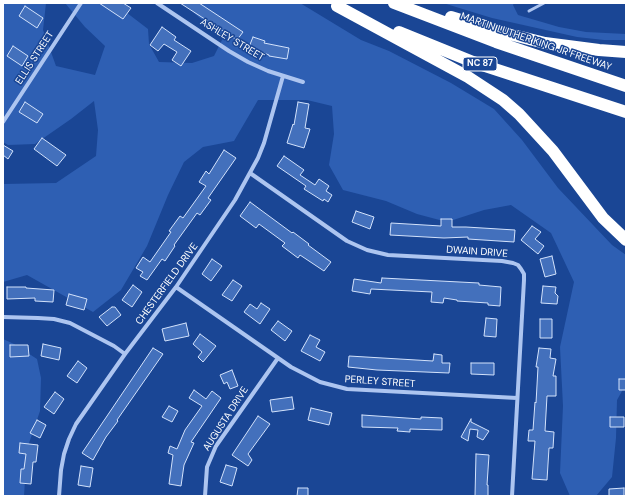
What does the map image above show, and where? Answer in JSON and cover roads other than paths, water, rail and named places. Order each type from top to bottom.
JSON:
[{"type":"highway","name":"MARTIN LUTHER KING JR FREEWAY","points":[[394,3],[496,42],[626,86]]},
{"type":"highway","points":[[413,3],[449,17],[526,38],[570,47],[626,52]]},
{"type":"highway","points":[[334,5],[468,77],[503,100],[519,114],[553,151],[604,218],[626,240]]},
{"type":"highway","name":"NC 87","points":[[334,5],[473,62],[626,112]]},
{"type":"street","name":"ELLIS STREET","points":[[3,122],[81,3]]},
{"type":"street","name":"ASHLEY STREET","points":[[157,3],[229,51],[255,65],[303,82]]},
{"type":"street","name":"CHESTERFIELD DRIVE","points":[[59,496],[64,454],[76,424],[125,354],[176,287],[235,200],[264,143],[283,76]]},
{"type":"street","name":"DWAIN DRIVE","points":[[250,173],[347,241],[367,250],[388,255],[502,261],[518,265],[524,274],[524,280],[512,496]]},
{"type":"street","name":"PERLEY STREET","points":[[176,287],[278,358],[305,375],[320,382],[342,388],[517,398]]},
{"type":"street","points":[[3,317],[54,319],[70,324],[114,346],[125,354]]},
{"type":"street","name":"AUGUSTA DRIVE","points":[[205,496],[207,467],[216,446],[278,358]]},
{"type":"lane","points":[[529,11],[544,3]]}]
